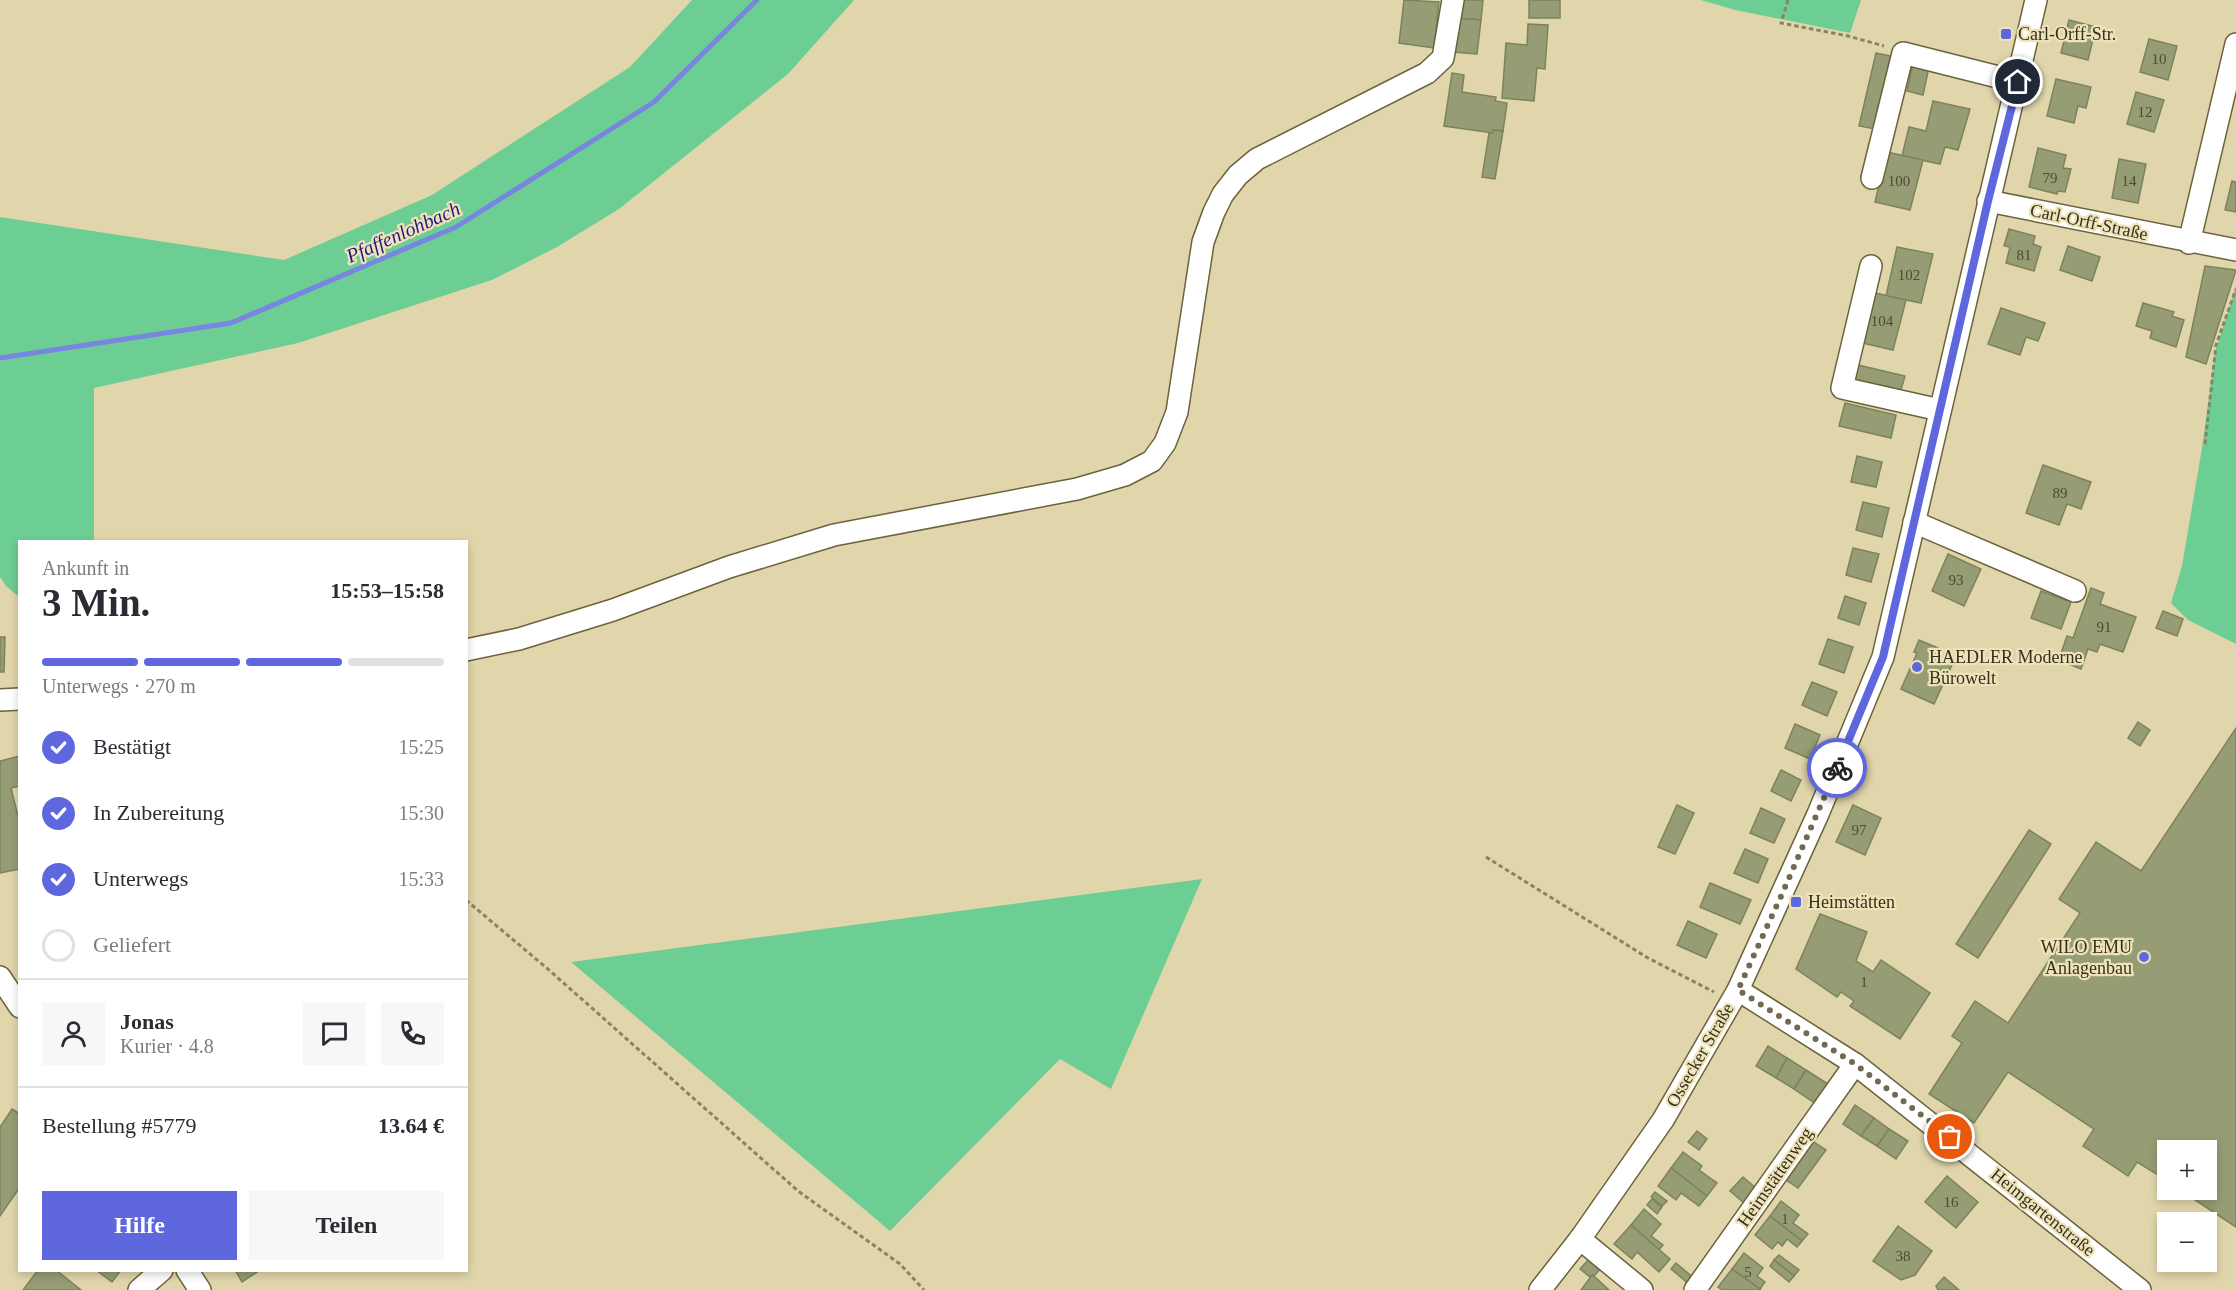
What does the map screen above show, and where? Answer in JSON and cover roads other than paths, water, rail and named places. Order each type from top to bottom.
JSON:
[{"type":"street","points":[[468,650],[519,639],[602,613],[729,567],[834,534],[1077,489],[1125,475],[1152,461],[1165,443],[1177,412],[1203,242],[1223,194],[1238,175],[1257,159],[1426,74],[1443,58],[1453,0]]},
{"type":"street","name":"Ossecker Straße","points":[[1540,1290],[1580,1239],[1663,1120],[1738,990],[1818,814],[1883,657],[2036,0]]},
{"type":"street","points":[[2189,243],[2236,44]]},
{"type":"street","points":[[1872,178],[1903,53],[2018,82]]},
{"type":"street","name":"Carl-Orff-Straße","points":[[1988,201],[2189,243],[2236,250]]},
{"type":"street","points":[[1871,266],[1842,388],[1940,410]]},
{"type":"street","points":[[1914,522],[2075,591]]},
{"type":"street","points":[[0,700],[18,699]]},
{"type":"street","points":[[0,977],[18,1004]]},
{"type":"street","name":"Heimgartenstraße","points":[[1738,990],[1855,1064],[2140,1290]]},
{"type":"street","name":"Heimstättenweg","points":[[1695,1290],[1855,1064]]},
{"type":"street","points":[[1580,1239],[1642,1290]]},
{"type":"street","points":[[139,1290],[160,1272]]},
{"type":"street","points":[[188,1272],[200,1290]]},
{"type":"waterway","name":"Pfaffenlohbach","points":[[0,358],[231,323],[456,227],[654,102],[757,0]]},
{"type":"place","name":"Carl-Orff-Str.","points":[[2006,34]]},
{"type":"place","name":"HAEDLER Moderne Bürowelt","points":[[1917,667]]},
{"type":"place","name":"Heimstätten","points":[[1796,902]]},
{"type":"place","name":"WILO EMU Anlagenbau","points":[[2144,957]]}]
